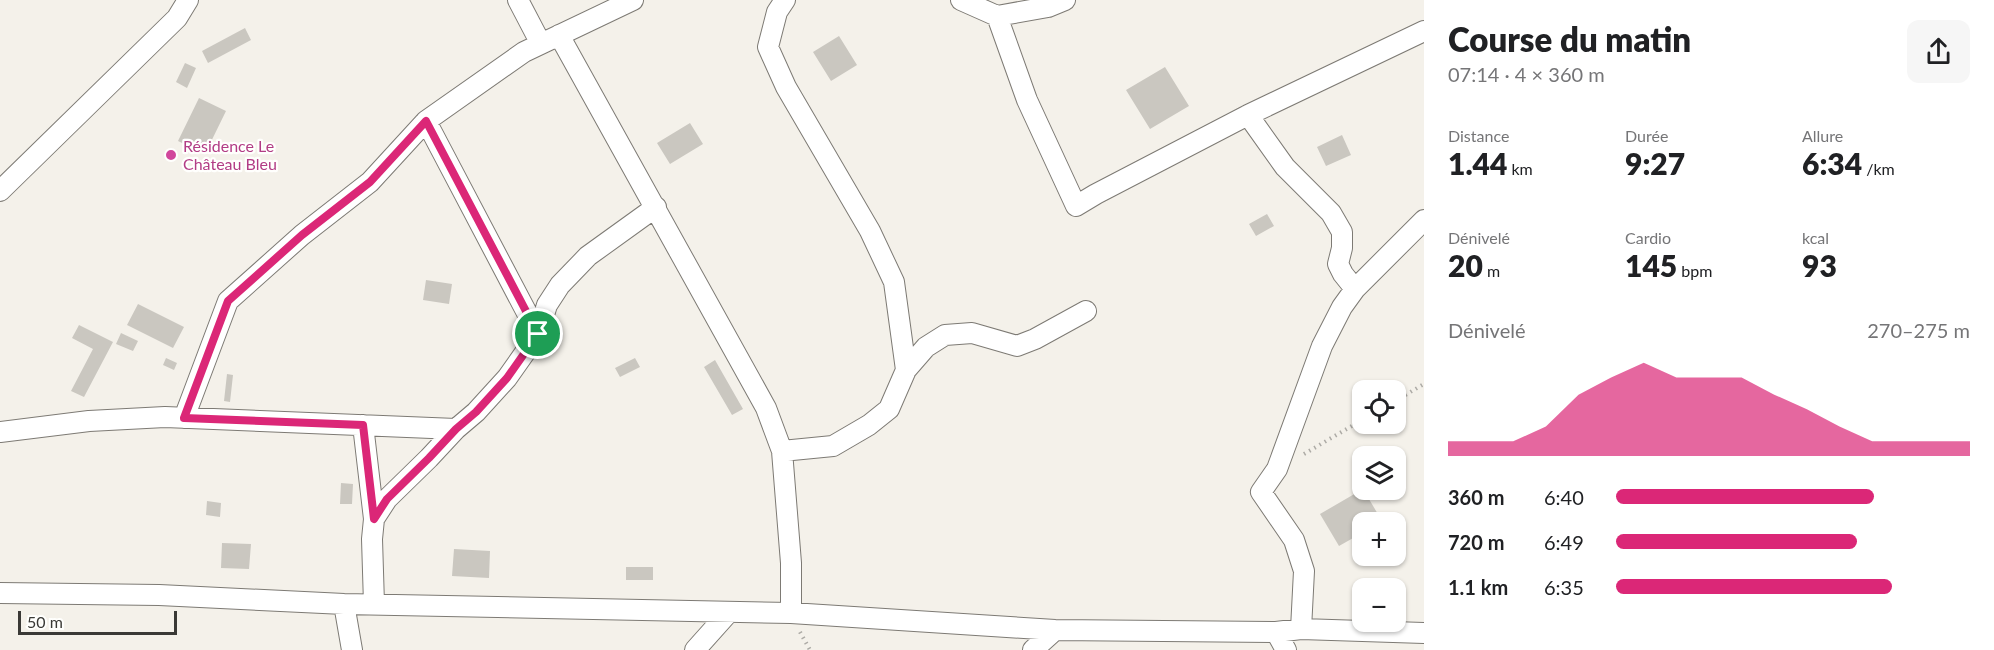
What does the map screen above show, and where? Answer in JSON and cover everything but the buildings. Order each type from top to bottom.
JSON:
[{"type":"street","points":[[0,191],[177,18],[188,0]]},
{"type":"street","points":[[518,0],[541,44]]},
{"type":"street","points":[[184,418],[228,301],[302,235],[370,182],[426,121],[524,52],[633,0]]},
{"type":"street","points":[[785,0],[777,12],[768,47],[786,87],[870,231],[894,282],[906,370]]},
{"type":"street","points":[[961,0],[997,16],[1047,7],[1065,0]]},
{"type":"street","points":[[997,16],[1027,100],[1076,206],[1248,115],[1424,31]]},
{"type":"street","points":[[559,35],[766,408],[782,451],[791,563],[791,613]]},
{"type":"street","points":[[1248,115],[1285,166],[1331,213],[1342,232],[1342,248],[1338,264],[1355,289]]},
{"type":"street","points":[[426,121],[538,334]]},
{"type":"street","points":[[374,519],[387,499],[456,429],[476,412],[507,378],[538,334],[547,305],[560,285],[588,256],[656,207]]},
{"type":"street","points":[[1301,629],[1304,571],[1294,540],[1261,492],[1277,469],[1322,346],[1342,307],[1355,289],[1424,220]]},
{"type":"street","points":[[782,451],[833,446],[869,425],[889,408],[906,370],[926,347],[945,335],[972,333],[1017,346],[1035,339],[1086,310]]},
{"type":"street","points":[[0,432],[89,421],[184,418],[456,429]]},
{"type":"street","points":[[363,425],[374,519],[372,539],[374,604]]},
{"type":"street","points":[[0,593],[159,595],[344,604],[791,613],[1055,630],[1276,632],[1301,629],[1424,633]]},
{"type":"street","points":[[344,604],[352,650]]},
{"type":"street","points":[[695,650],[729,612]]},
{"type":"street","points":[[1033,650],[1055,630]]},
{"type":"street","points":[[1276,632],[1286,650]]},
{"type":"path","points":[[1406,395],[1424,384]]},
{"type":"path","points":[[1277,469],[1352,426]]},
{"type":"place","name":"Résidence Le Château Bleu","points":[[171,155]]},
{"type":"route","points":[[426,121],[538,334],[507,378],[476,412],[456,429],[387,499],[374,519],[363,425],[184,418],[228,301],[302,235],[370,182],[426,121]]}]
